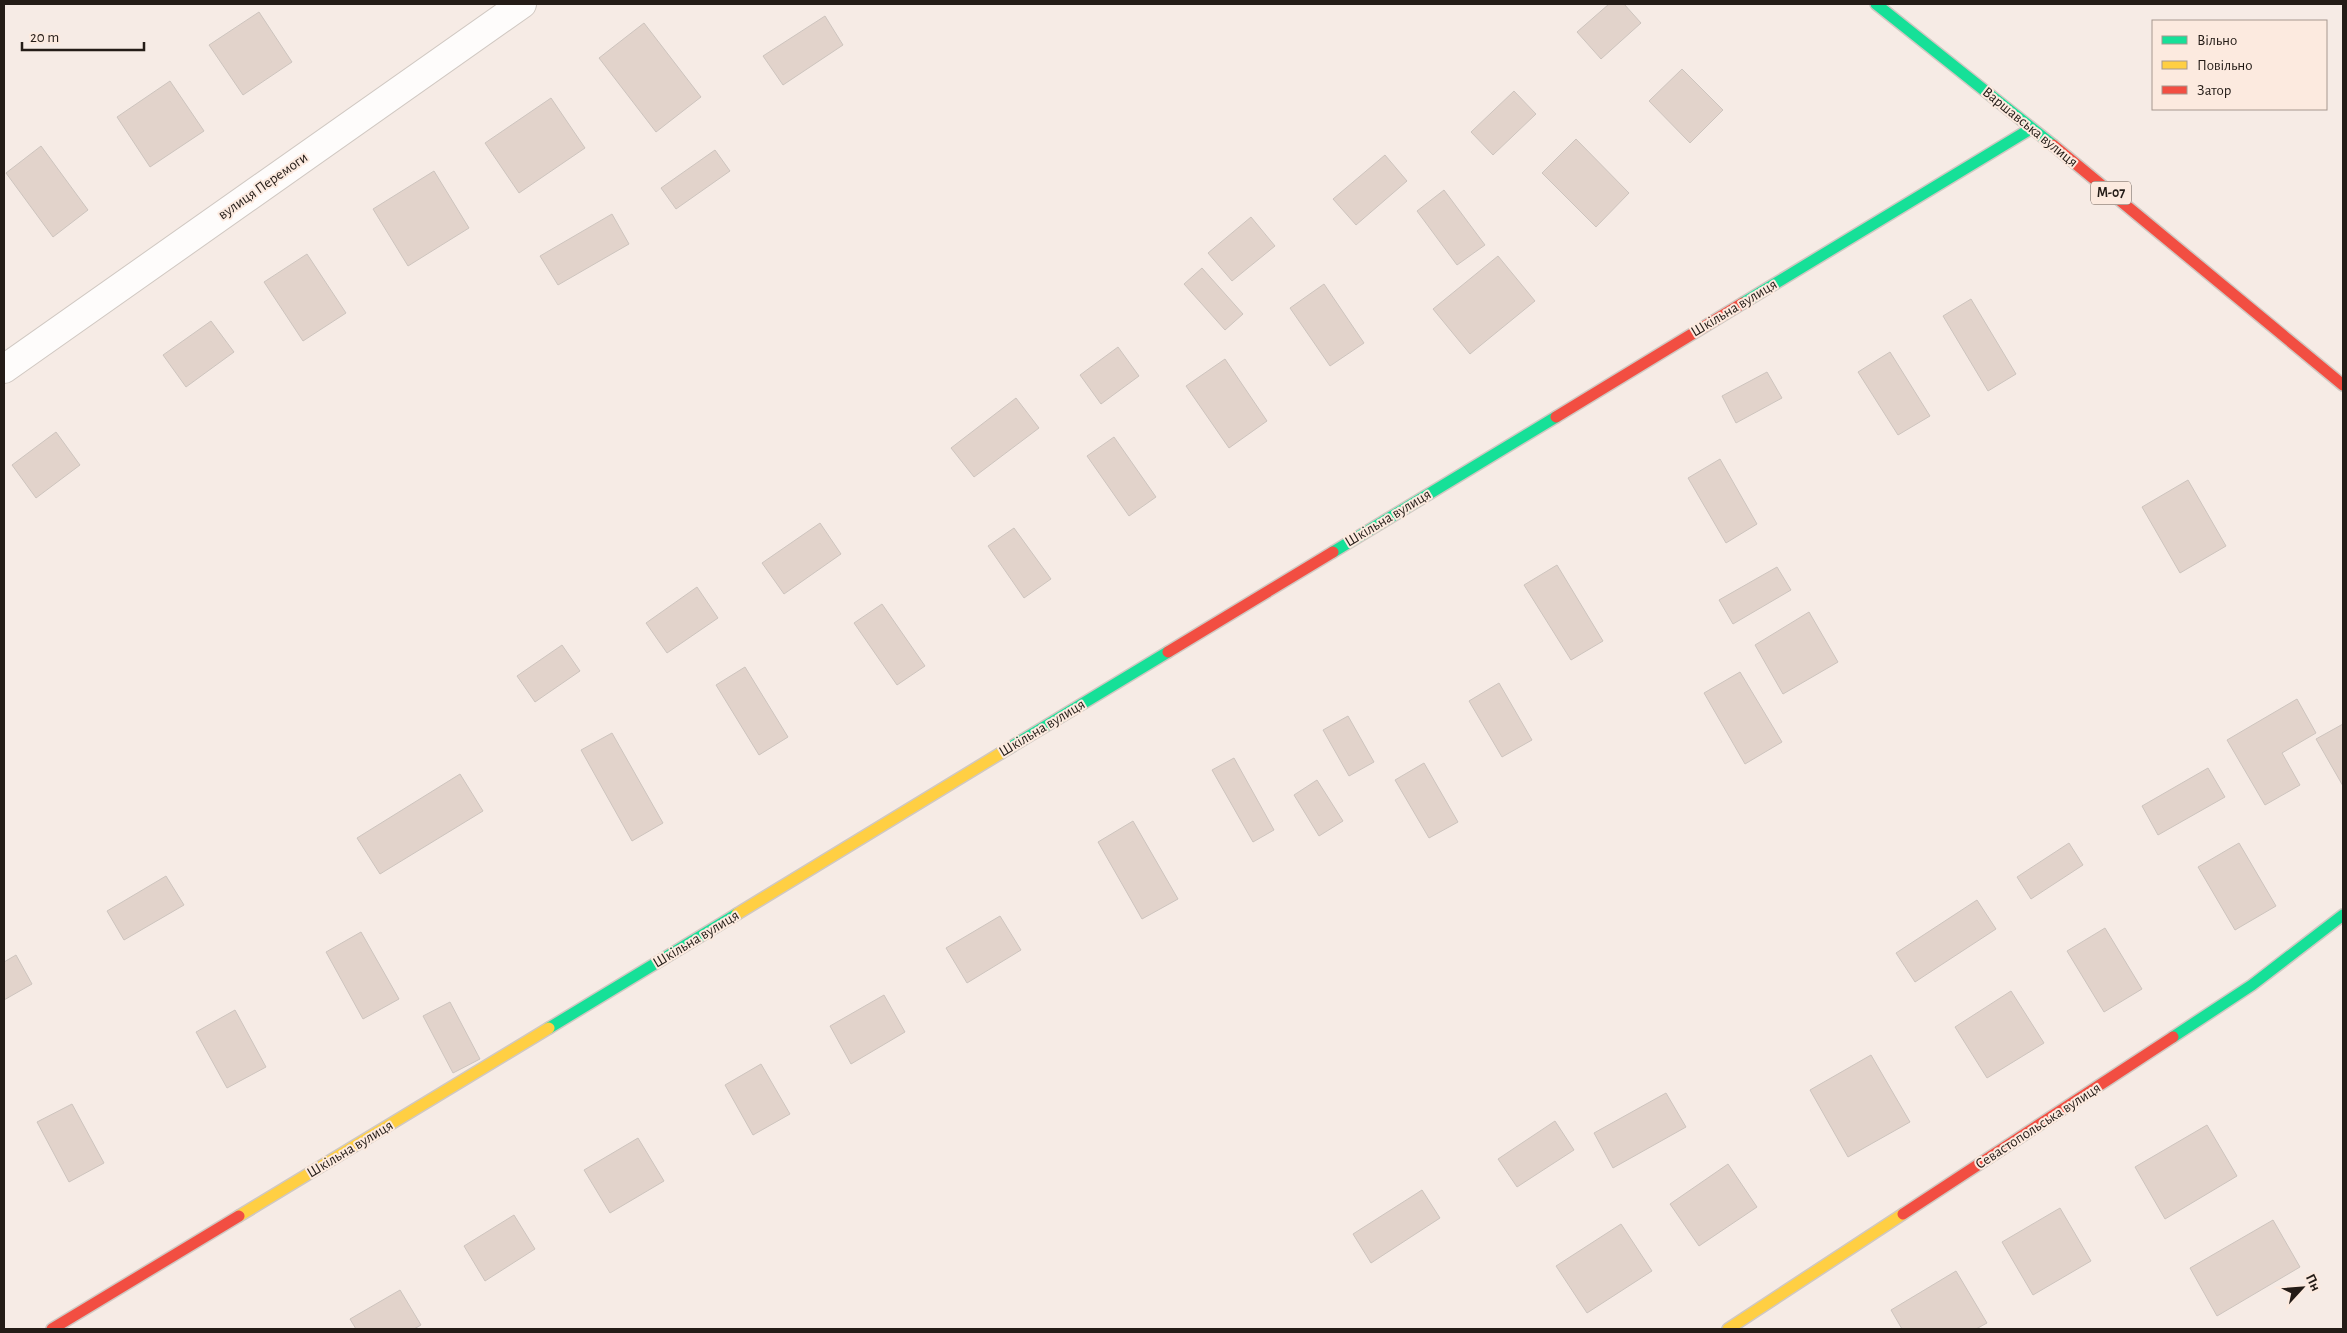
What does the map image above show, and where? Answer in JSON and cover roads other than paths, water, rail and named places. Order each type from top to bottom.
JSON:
[{"type":"main road","name":"Варшавська вулиця","points":[[1876,4],[2032,128],[2342,381]]},
{"type":"main road","name":"Шкільна вулиця","points":[[52,1329],[2032,128]]},
{"type":"main road","name":"Севастопольська вулиця","points":[[1728,1329],[2252,985],[2343,915]]},
{"type":"street","name":"вулиця Перемоги","points":[[4,369],[522,4]]}]
